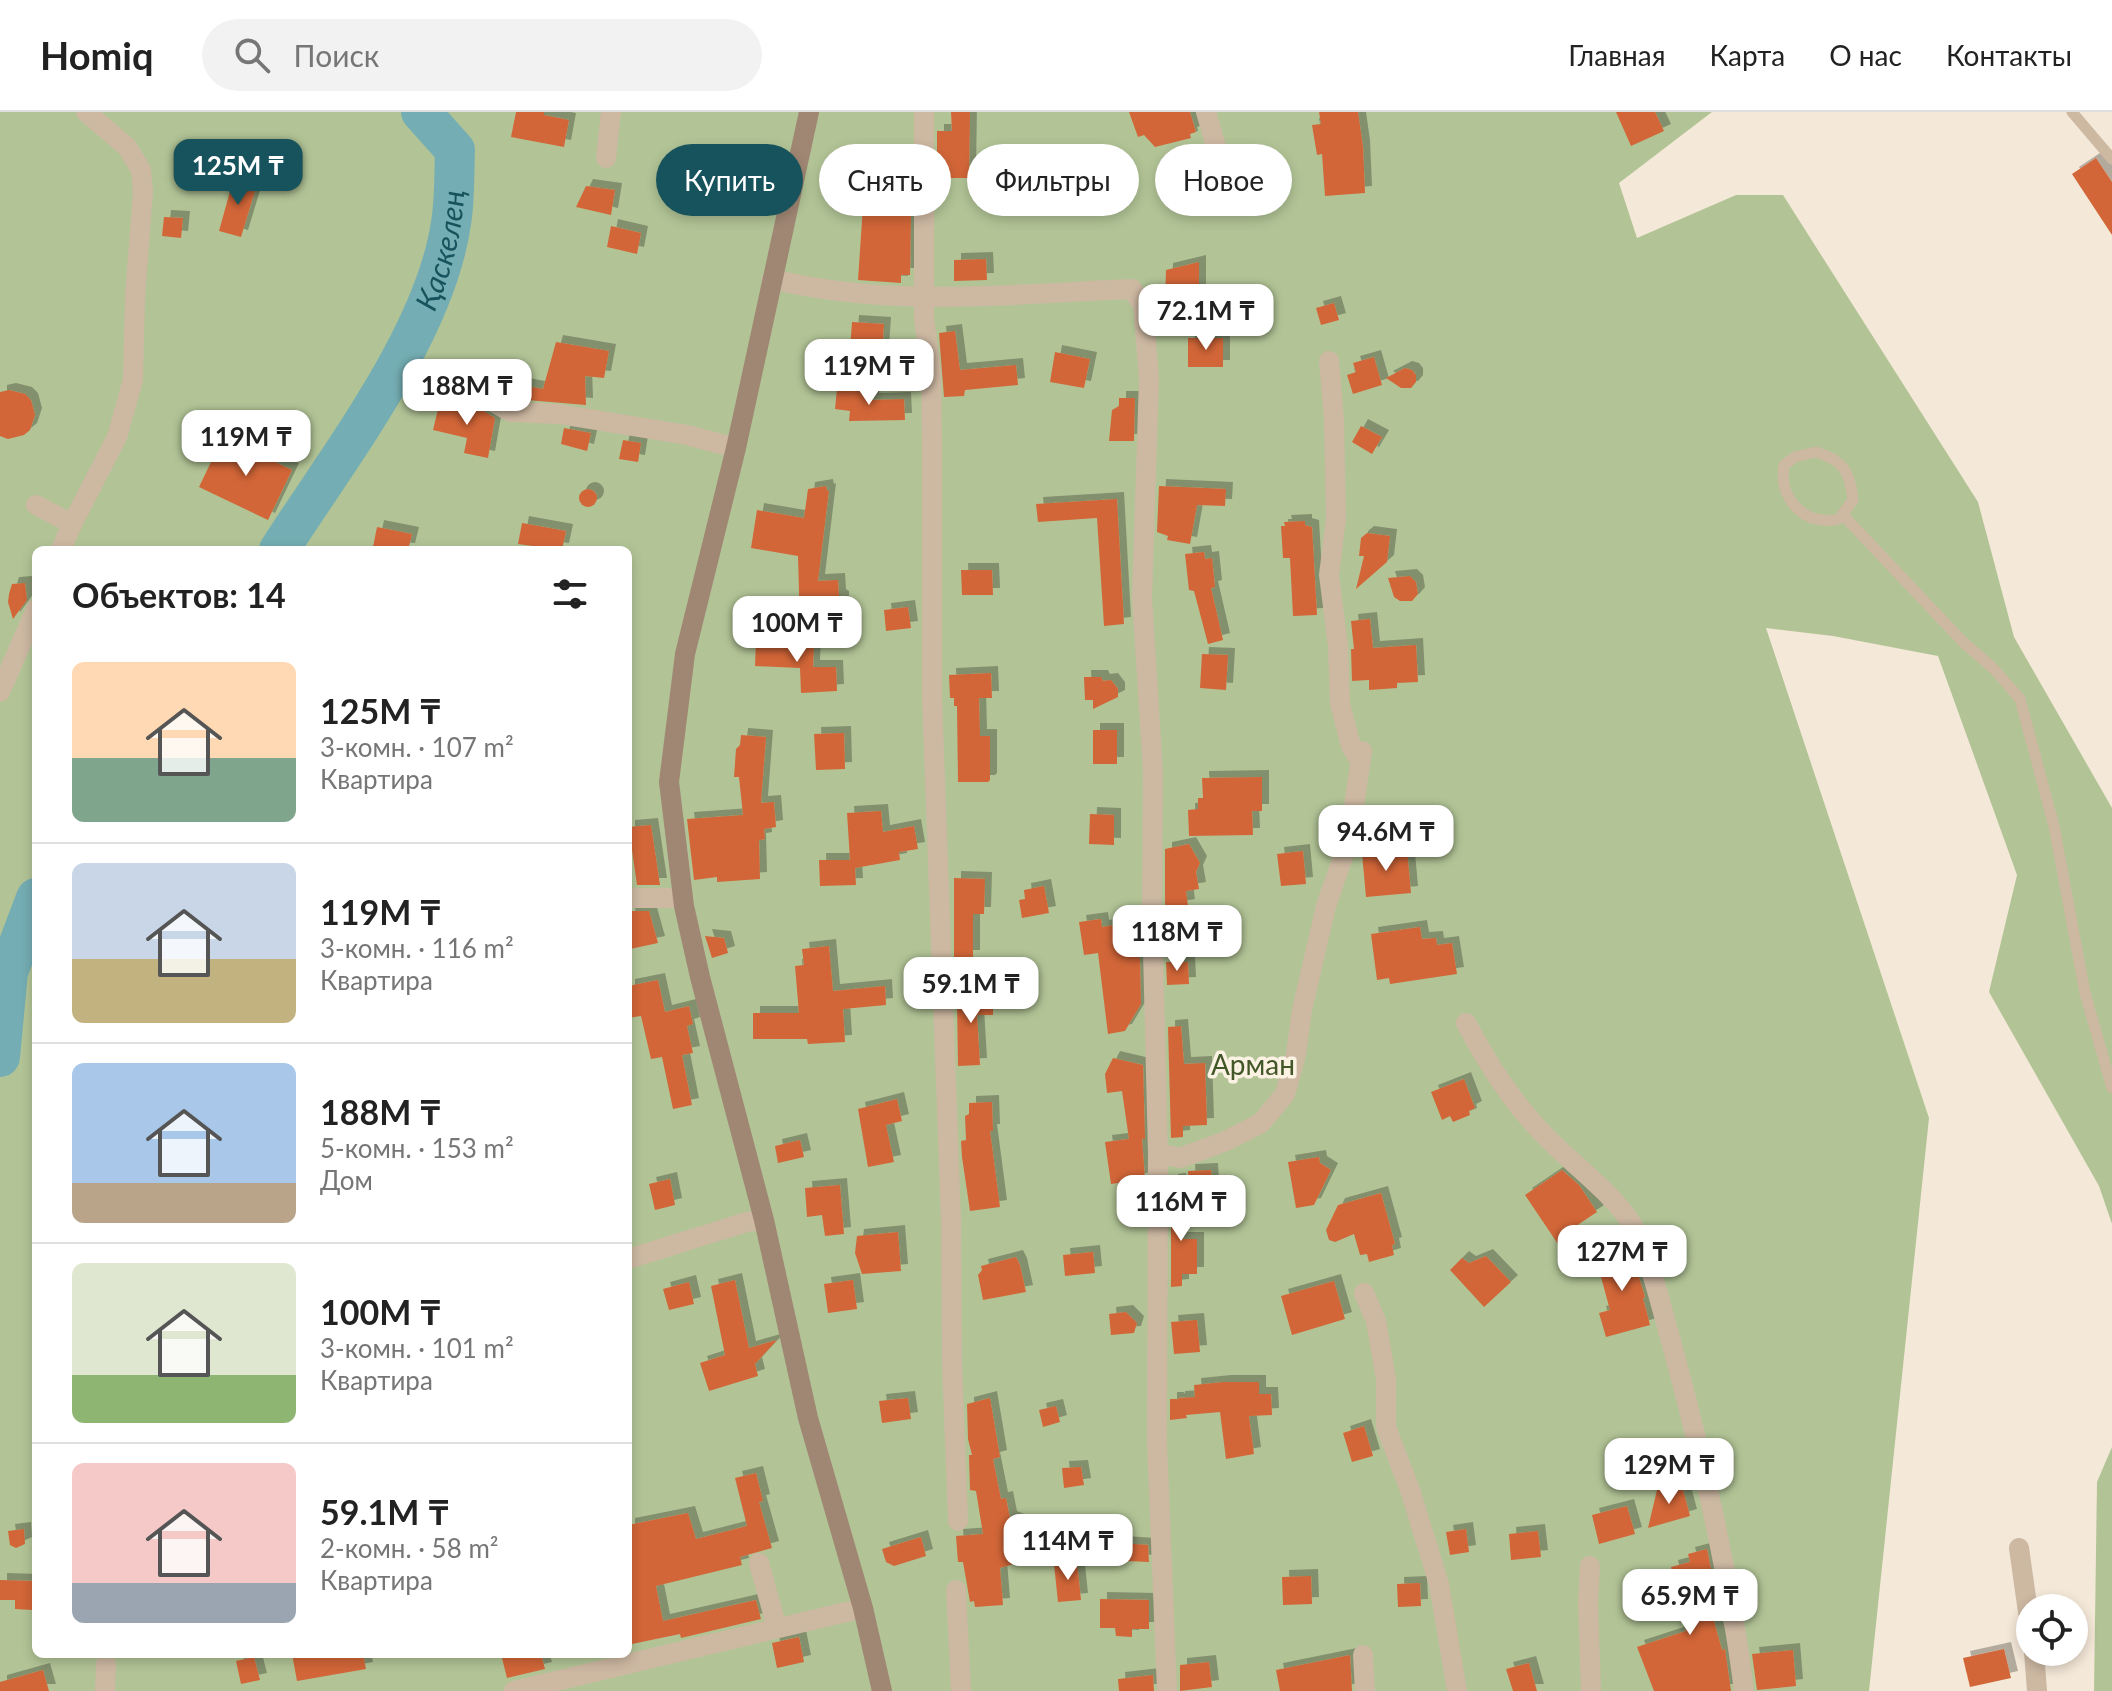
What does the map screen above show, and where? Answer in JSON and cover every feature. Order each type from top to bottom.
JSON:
[{"type":"street","points":[[63,546],[117,437],[133,380],[135,296],[143,192],[141,170],[127,147],[86,112]]},
{"type":"street","points":[[606,158],[611,112]]},
{"type":"street","points":[[809,112],[736,448],[685,654],[669,782],[683,898],[700,977],[764,1220],[808,1418],[863,1608],[882,1691]]},
{"type":"street","points":[[924,112],[924,319],[931,370],[932,697],[951,1221],[958,1521]]},
{"type":"street","points":[[1206,112],[1215,144]]},
{"type":"street","points":[[772,279],[810,289],[925,299],[1132,289],[1143,305],[1149,378],[1142,597],[1153,772],[1152,910],[1158,1153],[1157,1442],[1167,1691]]},
{"type":"street","points":[[1158,1153],[1180,1158],[1226,1141],[1261,1123],[1285,1094],[1326,906],[1349,840],[1361,756],[1351,746],[1340,704],[1338,646],[1329,575],[1336,519],[1334,419],[1329,361]]},
{"type":"street","points":[[482,385],[491,401],[511,412],[559,414],[687,435],[736,448]]},
{"type":"street","points":[[36,505],[72,524]]},
{"type":"street","points":[[0,692],[32,618]]},
{"type":"street","points":[[632,898],[683,898]]},
{"type":"street","points":[[1466,1023],[1489,1064],[1534,1125],[1584,1170],[1632,1225],[1638,1238],[1660,1301],[1686,1397],[1716,1527],[1739,1646],[1744,1691]]},
{"type":"street","points":[[632,1258],[747,1222],[764,1220]]},
{"type":"street","points":[[1364,1293],[1376,1321],[1386,1379],[1386,1427],[1410,1490],[1439,1584],[1457,1691]]},
{"type":"street","points":[[2019,1548],[2025,1594]]},
{"type":"street","points":[[759,1563],[777,1628]]},
{"type":"street","points":[[1590,1566],[1591,1691]]},
{"type":"street","points":[[956,1590],[961,1691]]},
{"type":"street","points":[[632,1656],[863,1608]]},
{"type":"street","points":[[1363,1655],[1365,1691]]},
{"type":"street","points":[[514,1691],[588,1664],[620,1658]]},
{"type":"street","points":[[105,1691],[106,1664]]},
{"type":"street","points":[[2035,1666],[2037,1691]]},
{"type":"lane","points":[[2072,112],[2112,159]]},
{"type":"lane","points":[[1816,452],[1835,458],[1847,472],[1853,500],[1843,515],[1827,522],[1811,519],[1798,511],[1787,496],[1781,479],[1784,465],[1795,457],[1816,452]]},
{"type":"lane","points":[[1843,515],[2020,699],[2054,826],[2085,993],[2112,1088]]},
{"type":"green space","name":"Арман","points":[[0,112],[1712,112],[1619,183],[1637,238],[1736,195],[1783,195],[1978,502],[2014,637],[2112,808],[2112,1224],[2099,1186],[1989,992],[2017,875],[1938,656],[1833,636],[1766,628],[1929,1118],[1869,1691],[0,1691]]},
{"type":"green space","points":[[2112,1447],[2112,1691],[2094,1691],[2097,1482]]},
{"type":"building","points":[[516,112],[544,112],[544,115],[569,120],[564,147],[511,137]]},
{"type":"building","points":[[951,112],[970,112],[967,178],[951,178],[951,144],[937,144],[937,131],[952,131]]},
{"type":"building","points":[[1129,112],[1190,112],[1196,132],[1190,134],[1191,138],[1155,144],[1155,147],[1144,135],[1138,137]]},
{"type":"building","points":[[1319,112],[1358,112],[1365,193],[1325,196],[1322,154],[1317,155],[1312,125],[1321,124]]},
{"type":"building","points":[[1616,112],[1655,112],[1664,131],[1631,146]]},
{"type":"building","points":[[2096,158],[2112,182],[2112,235],[2072,174]]},
{"type":"building","points":[[234,177],[257,184],[241,237],[219,231]]},
{"type":"building","points":[[586,186],[615,190],[611,215],[576,207]]},
{"type":"building","points":[[862,216],[911,216],[910,275],[901,275],[901,283],[858,280]]},
{"type":"building","points":[[164,217],[183,218],[181,238],[162,236]]},
{"type":"building","points":[[611,226],[641,233],[637,254],[607,247]]},
{"type":"building","points":[[986,259],[987,280],[954,281],[954,260]]},
{"type":"building","points":[[1199,262],[1199,303],[1165,303],[1166,270]]},
{"type":"building","points":[[1334,303],[1339,320],[1321,325],[1316,308]]},
{"type":"building","points":[[852,322],[884,324],[882,353],[850,351]]},
{"type":"building","points":[[955,331],[960,370],[1016,365],[1018,385],[965,390],[964,396],[944,397],[939,333]]},
{"type":"building","points":[[1188,338],[1223,338],[1223,367],[1188,367]]},
{"type":"building","points":[[556,342],[609,351],[604,378],[585,376],[586,405],[509,396],[511,383],[543,389]]},
{"type":"building","points":[[1055,352],[1090,359],[1084,388],[1050,382]]},
{"type":"building","points":[[1374,357],[1382,385],[1353,394],[1347,375],[1356,372],[1353,363]]},
{"type":"building","points":[[1405,368],[1416,375],[1416,382],[1411,388],[1401,388],[1386,378]]},
{"type":"building","points":[[837,389],[872,392],[872,400],[904,399],[905,420],[849,421],[850,411],[835,409]]},
{"type":"building","points":[[9,390],[25,394],[31,400],[35,415],[30,430],[8,439],[0,436],[0,392]]},
{"type":"building","points":[[1119,398],[1135,398],[1134,441],[1109,441],[1112,410],[1119,406]]},
{"type":"building","points":[[440,401],[482,410],[495,418],[488,458],[464,453],[467,438],[433,430]]},
{"type":"building","points":[[1361,426],[1382,437],[1372,454],[1352,442]]},
{"type":"building","points":[[564,428],[591,433],[587,451],[561,444]]},
{"type":"building","points":[[223,437],[292,470],[268,520],[199,487]]},
{"type":"building","points":[[623,440],[641,443],[638,462],[619,459]]},
{"type":"building","points":[[826,486],[829,490],[818,581],[838,580],[843,626],[800,627],[798,556],[751,548],[757,510],[804,518],[808,489]]},
{"type":"building","points":[[1159,486],[1226,489],[1225,506],[1197,505],[1190,544],[1167,540],[1168,536],[1157,532]]},
{"type":"building","points":[[584,489],[592,489],[597,498],[595,505],[584,507],[579,502],[579,494]]},
{"type":"building","points":[[1117,499],[1124,624],[1104,626],[1097,518],[1038,522],[1036,504]]},
{"type":"building","points":[[1305,521],[1305,525],[1312,527],[1317,615],[1293,616],[1290,558],[1283,558],[1281,526],[1285,526],[1284,522]]},
{"type":"building","points":[[522,523],[566,531],[563,546],[518,544]]},
{"type":"building","points":[[377,527],[412,534],[409,546],[373,546]]},
{"type":"building","points":[[1367,533],[1390,536],[1387,562],[1356,589],[1364,556],[1359,556],[1361,538]]},
{"type":"building","points":[[1204,552],[1205,559],[1212,558],[1215,587],[1211,588],[1223,640],[1208,644],[1194,591],[1189,590],[1185,554]]},
{"type":"building","points":[[961,570],[992,570],[993,595],[962,595]]},
{"type":"building","points":[[1410,576],[1416,582],[1418,594],[1412,601],[1400,601],[1394,597],[1388,578]]},
{"type":"building","points":[[25,583],[27,600],[13,619],[8,602],[12,584]]},
{"type":"building","points":[[908,607],[911,628],[886,631],[884,610]]},
{"type":"building","points":[[1370,619],[1373,648],[1416,645],[1418,682],[1397,683],[1397,688],[1369,690],[1369,680],[1352,681],[1351,649],[1354,649],[1351,621]]},
{"type":"building","points":[[756,640],[814,643],[813,667],[836,667],[837,691],[801,693],[800,668],[755,666]]},
{"type":"building","points":[[1202,654],[1228,655],[1226,690],[1200,688]]},
{"type":"building","points":[[991,673],[992,698],[979,698],[980,736],[990,736],[990,780],[958,782],[957,706],[954,706],[954,698],[950,698],[949,675]]},
{"type":"building","points":[[1084,677],[1111,680],[1118,689],[1118,697],[1093,709],[1093,700],[1085,700]]},
{"type":"building","points":[[1093,730],[1117,730],[1117,764],[1093,764]]},
{"type":"building","points":[[844,733],[845,769],[816,770],[814,734]]},
{"type":"building","points":[[741,735],[766,737],[761,803],[774,802],[776,827],[764,829],[765,839],[759,840],[760,879],[717,882],[717,877],[694,880],[687,819],[743,815],[739,777],[734,777],[736,749],[740,745]]},
{"type":"building","points":[[1262,777],[1262,811],[1252,811],[1253,835],[1189,836],[1188,810],[1198,809],[1198,798],[1203,798],[1202,778]]},
{"type":"building","points":[[881,811],[883,832],[914,826],[918,849],[899,852],[900,860],[855,868],[856,885],[820,886],[819,860],[850,860],[847,813]]},
{"type":"building","points":[[1090,814],[1114,815],[1114,845],[1089,844]]},
{"type":"building","points":[[651,825],[660,885],[637,885],[632,827]]},
{"type":"building","points":[[1189,844],[1200,863],[1196,872],[1199,889],[1186,891],[1188,906],[1165,910],[1165,849]]},
{"type":"building","points":[[1407,849],[1411,893],[1366,897],[1362,853]]},
{"type":"building","points":[[1303,851],[1306,884],[1281,886],[1277,854]]},
{"type":"building","points":[[954,878],[985,879],[984,914],[973,914],[973,957],[954,957]]},
{"type":"building","points":[[1044,886],[1049,913],[1022,918],[1019,900],[1025,899],[1024,890]]},
{"type":"building","points":[[632,911],[649,911],[658,943],[632,949]]},
{"type":"building","points":[[1101,919],[1102,927],[1139,921],[1141,1004],[1125,1031],[1108,1034],[1098,953],[1084,955],[1079,922]]},
{"type":"building","points":[[1420,927],[1422,939],[1436,938],[1437,945],[1452,943],[1457,974],[1390,984],[1389,978],[1377,980],[1371,934]]},
{"type":"building","points":[[705,936],[724,938],[728,953],[712,958]]},
{"type":"building","points":[[829,946],[833,991],[885,986],[886,1005],[843,1009],[845,1042],[808,1044],[807,1039],[753,1039],[753,1013],[799,1013],[795,966],[804,965],[802,949]]},
{"type":"building","points":[[1166,962],[1188,962],[1189,984],[1167,985]]},
{"type":"building","points":[[658,980],[665,1012],[689,1006],[693,1024],[687,1026],[693,1053],[682,1055],[692,1105],[673,1109],[662,1057],[651,1059],[641,1016],[632,1017],[632,985]]},
{"type":"building","points":[[961,992],[993,993],[993,1015],[977,1015],[980,1065],[958,1066],[957,999],[961,999]]},
{"type":"building","points":[[1181,1026],[1184,1064],[1205,1063],[1207,1125],[1183,1126],[1183,1137],[1171,1138],[1168,1027]]},
{"type":"building","points":[[1113,1058],[1143,1065],[1145,1179],[1111,1184],[1105,1142],[1129,1139],[1122,1091],[1107,1093],[1105,1074]]},
{"type":"building","points":[[1464,1079],[1475,1108],[1469,1111],[1470,1115],[1453,1122],[1450,1116],[1442,1120],[1431,1092]]},
{"type":"building","points":[[897,1099],[902,1121],[886,1125],[894,1162],[868,1167],[858,1109]]},
{"type":"building","points":[[992,1102],[993,1131],[990,1131],[1000,1207],[970,1211],[961,1141],[966,1140],[965,1116],[969,1114],[969,1103]]},
{"type":"building","points":[[800,1140],[804,1157],[778,1163],[775,1146]]},
{"type":"building","points":[[1319,1157],[1320,1163],[1331,1170],[1314,1205],[1296,1208],[1288,1162]]},
{"type":"building","points":[[1211,1170],[1212,1187],[1189,1189],[1188,1171]]},
{"type":"building","points":[[1562,1170],[1579,1185],[1597,1212],[1570,1230],[1579,1243],[1564,1253],[1525,1195]]},
{"type":"building","points":[[670,1179],[675,1205],[655,1210],[649,1184]]},
{"type":"building","points":[[1179,1180],[1181,1239],[1197,1239],[1197,1274],[1182,1274],[1182,1286],[1171,1287],[1171,1181]]},
{"type":"building","points":[[840,1185],[844,1234],[825,1236],[822,1215],[807,1217],[805,1188]]},
{"type":"building","points":[[1381,1193],[1395,1244],[1392,1245],[1394,1255],[1369,1262],[1367,1254],[1360,1255],[1354,1234],[1335,1242],[1329,1240],[1326,1230],[1338,1205]]},
{"type":"building","points":[[898,1232],[901,1271],[862,1274],[855,1253],[857,1236]]},
{"type":"building","points":[[1619,1248],[1621,1253],[1632,1255],[1650,1325],[1606,1337],[1599,1313],[1610,1310],[1595,1255]]},
{"type":"building","points":[[1093,1252],[1095,1273],[1065,1276],[1063,1255]]},
{"type":"building","points":[[1486,1256],[1511,1282],[1484,1307],[1450,1270],[1462,1258],[1469,1263]]},
{"type":"building","points":[[1016,1257],[1026,1292],[983,1300],[978,1275],[981,1266]]},
{"type":"building","points":[[735,1280],[749,1348],[777,1340],[755,1364],[758,1376],[709,1391],[700,1363],[725,1355],[711,1286]]},
{"type":"building","points":[[853,1280],[857,1309],[828,1313],[824,1284]]},
{"type":"building","points":[[1334,1281],[1345,1319],[1292,1335],[1281,1296]]},
{"type":"building","points":[[689,1282],[694,1304],[669,1310],[663,1289]]},
{"type":"building","points":[[1126,1312],[1137,1323],[1134,1333],[1111,1335],[1109,1314]]},
{"type":"building","points":[[1197,1320],[1200,1352],[1174,1354],[1171,1322]]},
{"type":"building","points":[[1259,1382],[1259,1394],[1271,1394],[1272,1415],[1249,1416],[1254,1454],[1226,1459],[1220,1412],[1186,1415],[1187,1418],[1170,1420],[1170,1399],[1178,1401],[1178,1398],[1195,1397],[1194,1385]]},
{"type":"building","points":[[908,1398],[911,1419],[882,1423],[879,1401]]},
{"type":"building","points":[[990,1398],[1000,1457],[993,1459],[1001,1499],[1006,1498],[1010,1518],[1017,1521],[1027,1560],[1000,1568],[1003,1605],[975,1607],[974,1601],[970,1602],[963,1562],[958,1562],[956,1536],[983,1534],[976,1491],[970,1490],[969,1455],[972,1455],[968,1439],[967,1404]]},
{"type":"building","points":[[1056,1406],[1060,1422],[1043,1427],[1039,1410]]},
{"type":"building","points":[[1364,1426],[1373,1456],[1352,1462],[1343,1433]]},
{"type":"building","points":[[1081,1467],[1084,1485],[1064,1488],[1062,1468]]},
{"type":"building","points":[[756,1473],[763,1501],[759,1502],[772,1548],[740,1557],[742,1565],[656,1586],[663,1621],[756,1600],[761,1619],[681,1638],[680,1634],[632,1644],[632,1524],[688,1513],[696,1539],[747,1526],[735,1478]]},
{"type":"building","points":[[1681,1482],[1690,1516],[1648,1528],[1657,1490]]},
{"type":"building","points":[[1627,1506],[1635,1534],[1599,1544],[1592,1515]]},
{"type":"building","points":[[24,1529],[25,1544],[16,1548],[10,1545],[8,1531]]},
{"type":"building","points":[[1466,1529],[1469,1552],[1450,1555],[1446,1532]]},
{"type":"building","points":[[1538,1531],[1541,1557],[1511,1560],[1509,1534]]},
{"type":"building","points":[[921,1537],[926,1556],[894,1566],[886,1562],[882,1549]]},
{"type":"building","points":[[1105,1542],[1148,1545],[1149,1562],[1104,1560]]},
{"type":"building","points":[[1707,1549],[1716,1594],[1707,1596],[1722,1650],[1725,1649],[1731,1691],[1654,1691],[1637,1647],[1686,1631],[1671,1567],[1690,1562],[1688,1554]]},
{"type":"building","points":[[1077,1562],[1081,1600],[1058,1602],[1054,1564]]},
{"type":"building","points":[[1311,1576],[1312,1604],[1283,1605],[1282,1577]]},
{"type":"building","points":[[0,1580],[32,1581],[32,1610],[15,1609],[15,1600],[0,1600]]},
{"type":"building","points":[[1420,1583],[1421,1606],[1398,1607],[1397,1584]]},
{"type":"building","points":[[1100,1599],[1149,1600],[1149,1629],[1132,1629],[1132,1637],[1116,1636],[1115,1628],[1100,1628]]},
{"type":"building","points":[[799,1637],[804,1662],[777,1668],[772,1643]]},
{"type":"building","points":[[2004,1649],[2011,1678],[1970,1687],[1963,1658]]},
{"type":"building","points":[[1793,1650],[1796,1686],[1757,1690],[1752,1654]]},
{"type":"building","points":[[1350,1655],[1352,1691],[1280,1691],[1276,1670]]},
{"type":"building","points":[[254,1658],[260,1680],[241,1684],[236,1661]]},
{"type":"building","points":[[293,1658],[364,1658],[366,1669],[297,1681]]},
{"type":"building","points":[[502,1658],[542,1658],[545,1669],[507,1678]]},
{"type":"building","points":[[1209,1662],[1212,1687],[1180,1691],[1180,1665]]},
{"type":"building","points":[[1529,1663],[1537,1691],[1513,1691],[1506,1669]]},
{"type":"building","points":[[43,1670],[49,1691],[0,1691],[0,1682]]},
{"type":"building","points":[[1153,1675],[1154,1691],[1119,1691],[1118,1679]]},
{"type":"waterway","name":"Қаскелең","points":[[282,546],[382,393],[426,308],[441,265],[452,214],[455,150],[421,112]]},
{"type":"waterway","name":"Қаскелең","points":[[0,1057],[8,972],[32,909]]}]
